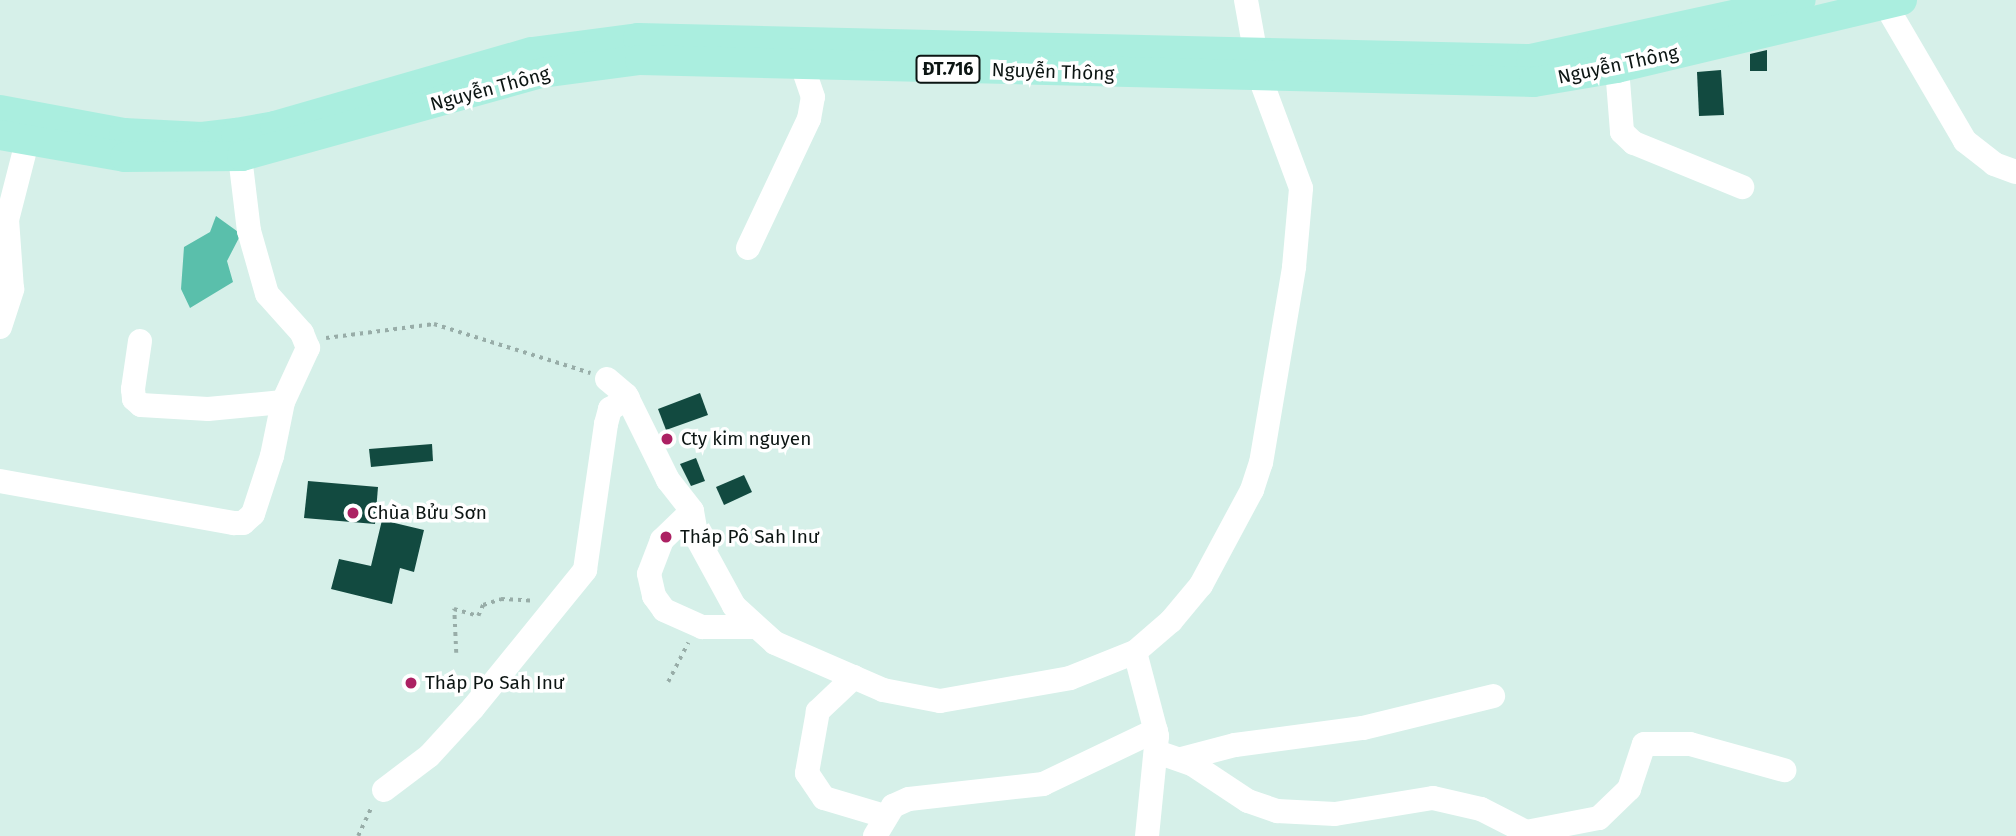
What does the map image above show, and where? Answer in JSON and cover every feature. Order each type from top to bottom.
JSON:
[{"type":"main road","name":"Nguyễn Thông","points":[[13,139],[125,157],[239,145],[574,66],[677,60],[802,65],[1258,66],[1531,60],[1801,0]]},
{"type":"main road","name":"Nguyễn Thông","points":[[0,110],[124,133],[202,136],[239,145],[275,127],[532,52],[603,40],[672,38],[1258,66],[1501,84],[1617,68],[1893,2]]},
{"type":"street","points":[[607,379],[628,398],[668,480],[692,511],[704,554],[734,606],[752,627],[775,643],[854,677],[917,699],[956,700],[1089,673],[1135,652],[1171,621],[1201,584],[1252,490],[1261,463],[1301,201],[1297,169],[1258,66],[1246,0]]},
{"type":"street","points":[[1893,2],[1965,141],[1994,164],[2016,172]]},
{"type":"street","points":[[748,248],[809,119],[813,97],[802,65]]},
{"type":"street","points":[[1617,68],[1622,132],[1634,143],[1742,187]]},
{"type":"street","points":[[0,327],[12,289],[3,222],[13,139]]},
{"type":"street","points":[[0,481],[243,523],[253,514],[272,456],[283,402],[307,355],[307,341],[267,294],[249,231],[239,145]]},
{"type":"street","points":[[140,341],[133,389],[134,399],[141,405],[208,409],[283,402]]},
{"type":"street","points":[[384,790],[429,756],[473,708],[585,570],[606,424],[610,410],[628,398]]},
{"type":"street","points":[[692,511],[662,540],[649,574],[654,596],[664,611],[702,628],[752,627]]},
{"type":"street","points":[[1135,652],[1165,747],[1147,836]]},
{"type":"street","points":[[854,677],[818,711],[807,773],[824,798],[880,826],[893,806],[908,799],[1043,785],[1165,747],[1236,745],[1363,728],[1493,696]]},
{"type":"street","points":[[1165,747],[1248,801],[1277,811],[1335,814],[1433,798],[1481,809],[1526,832],[1599,818],[1629,789],[1644,744],[1690,744],[1784,770]]},
{"type":"path","points":[[307,341],[434,324],[607,379]]},
{"type":"path","points":[[456,653],[454,609],[478,616],[483,605],[501,599],[555,605]]},
{"type":"path","points":[[668,682],[687,645]]},
{"type":"path","points":[[358,836],[370,808],[384,790]]},
{"type":"shaded area","points":[[216,216],[241,234],[227,261],[233,282],[190,308],[181,289],[184,247],[210,232]]},
{"type":"building","points":[[1767,50],[1767,71],[1750,71],[1750,54]]},
{"type":"building","points":[[1721,70],[1724,115],[1699,116],[1697,72]]},
{"type":"building","points":[[700,393],[708,415],[666,430],[658,409]]},
{"type":"building","points":[[432,444],[433,461],[371,467],[369,449]]},
{"type":"building","points":[[696,458],[705,481],[691,486],[680,464]]},
{"type":"building","points":[[744,475],[752,492],[724,505],[716,487]]},
{"type":"building","points":[[308,481],[378,487],[375,524],[304,518]]},
{"type":"building","points":[[382,520],[424,530],[414,572],[400,568],[392,604],[331,589],[339,559],[371,566]]},
{"type":"place","name":"Cty kim nguyen","points":[[667,439]]},
{"type":"place","name":"Chùa Bửu Sơn","points":[[353,513]]},
{"type":"place","name":"Tháp Pô Sah Inư","points":[[666,537]]},
{"type":"place","name":"Tháp Po Sah Inư","points":[[411,683]]}]
